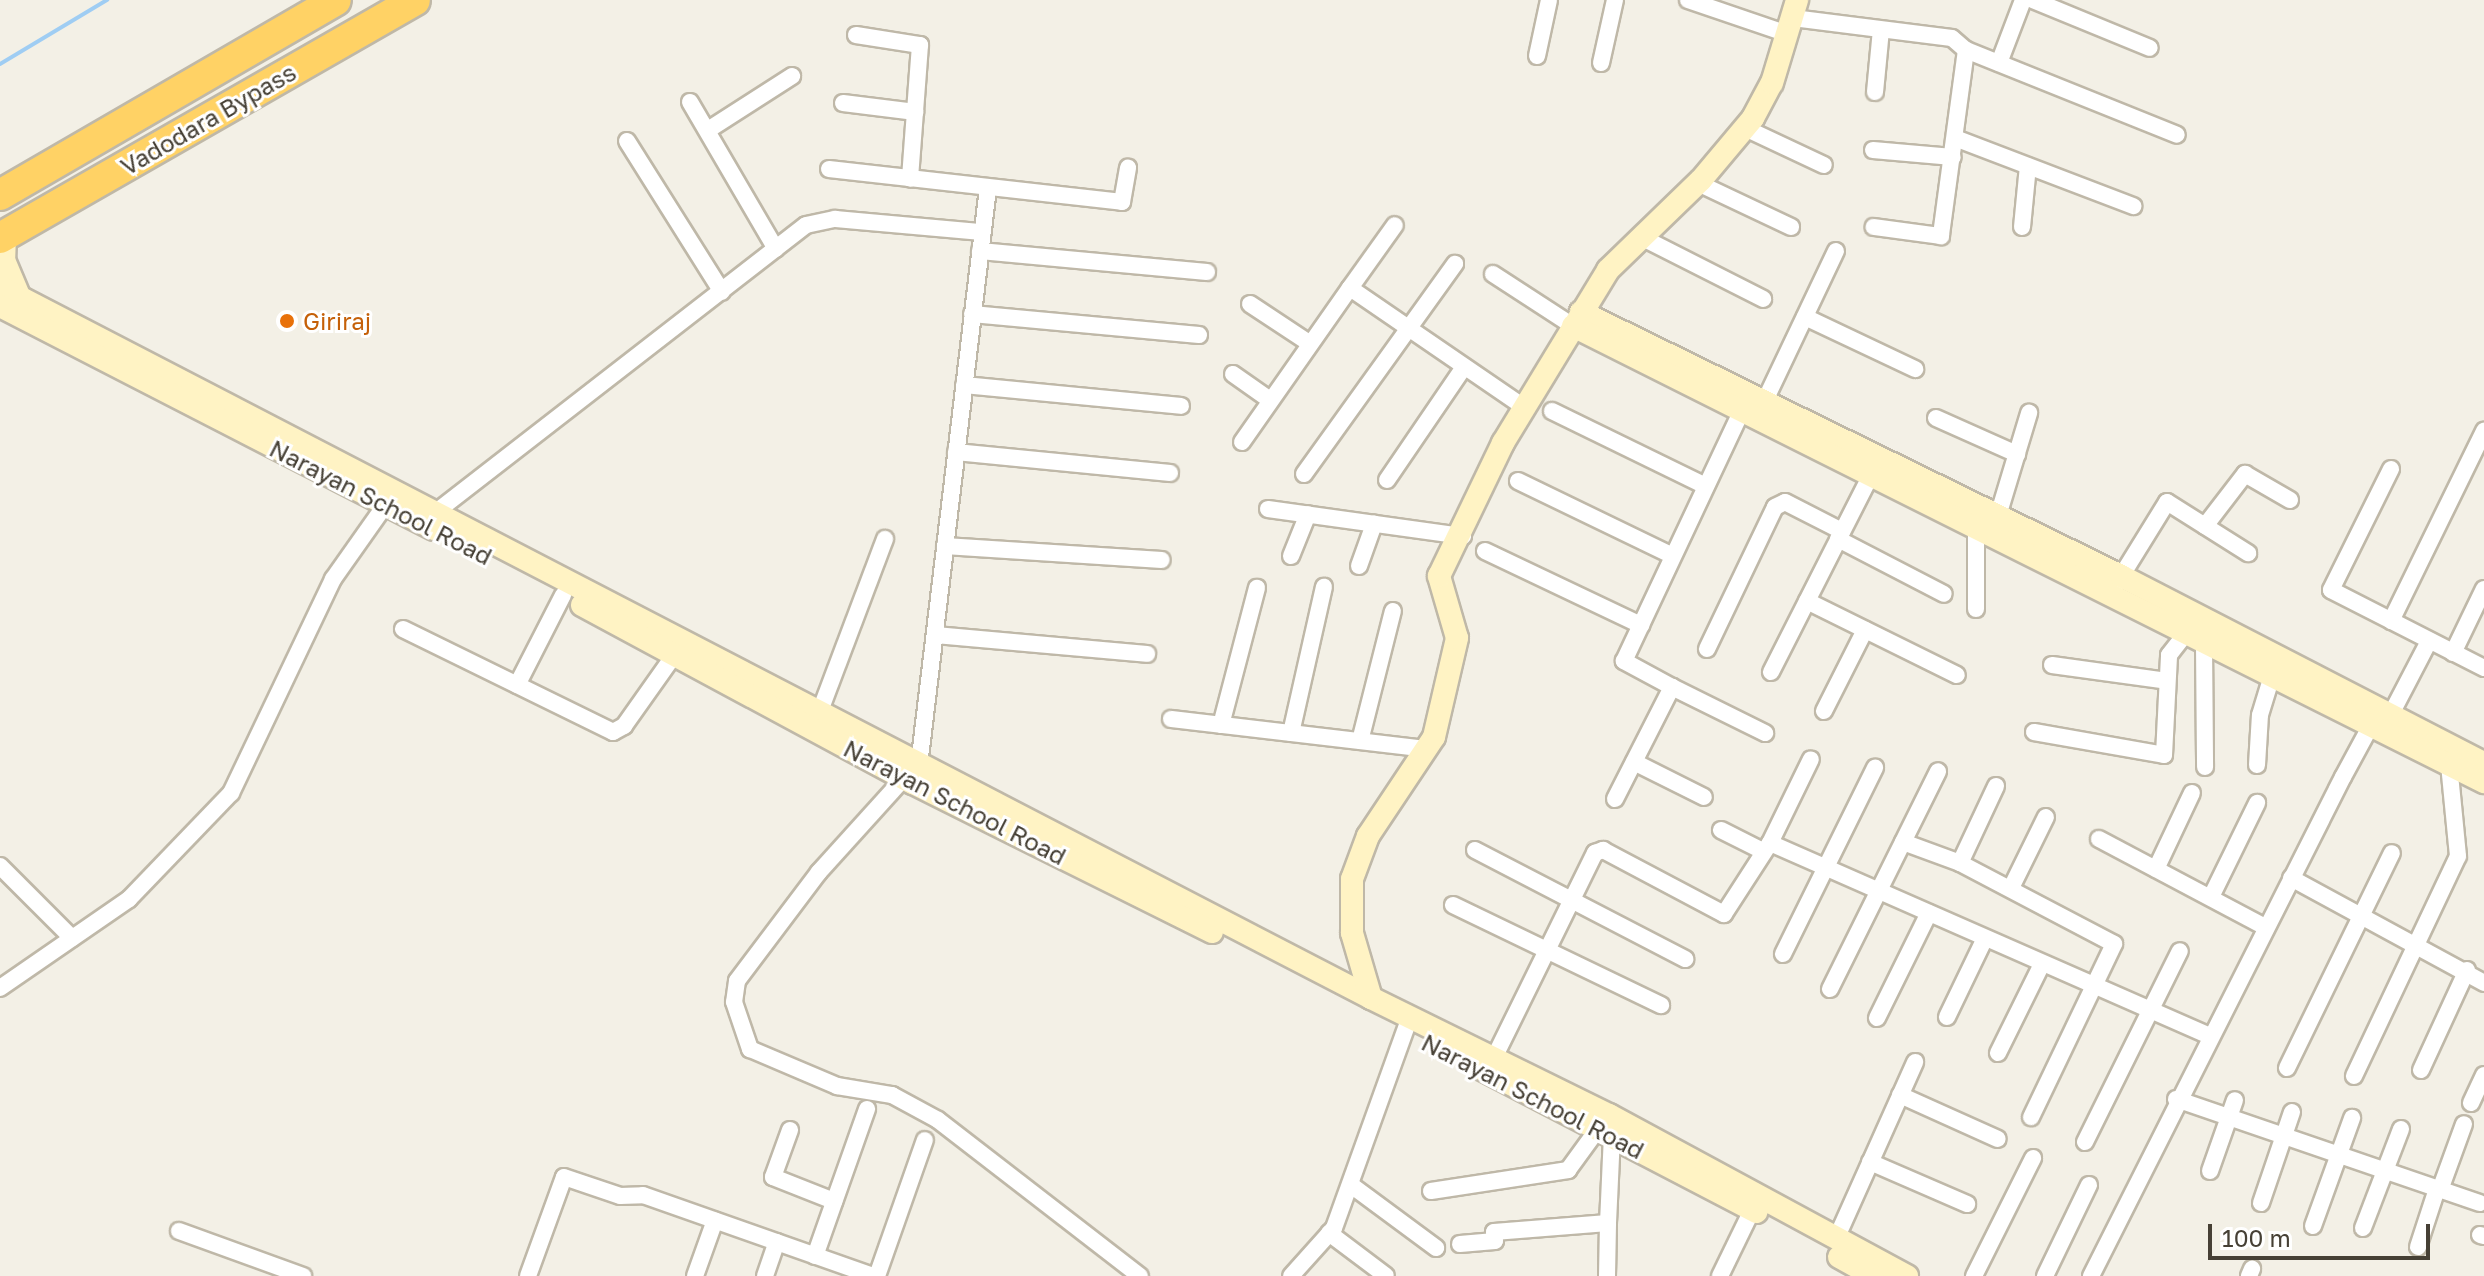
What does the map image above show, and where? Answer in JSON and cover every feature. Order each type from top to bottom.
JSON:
[{"type":"highway","name":"Vadodara Bypass","points":[[0,195],[336,0]]},
{"type":"highway","name":"Vadodara Bypass","points":[[2,237],[415,0]]},
{"type":"street","points":[[1537,56],[1549,0]]},
{"type":"street","points":[[1601,63],[1615,0]]},
{"type":"street","points":[[1688,0],[1952,38],[1966,50],[2177,135]]},
{"type":"street","points":[[1999,63],[2023,0]]},
{"type":"street","points":[[2033,0],[2150,48]]},
{"type":"street","points":[[1371,998],[1352,933],[1352,879],[1368,836],[1426,749],[1456,644],[1437,585],[1463,536],[1474,498],[1608,270],[1698,183],[1745,128],[1772,83],[1793,17]]},
{"type":"street","points":[[1875,92],[1881,30]]},
{"type":"street","points":[[856,35],[920,45],[910,179]]},
{"type":"street","points":[[1874,227],[1941,236],[1966,50]]},
{"type":"street","points":[[708,130],[792,76]]},
{"type":"street","points":[[690,102],[776,249]]},
{"type":"street","points":[[843,103],[915,112]]},
{"type":"street","points":[[1745,128],[1824,165]]},
{"type":"street","points":[[1955,138],[2133,206]]},
{"type":"street","points":[[627,141],[722,292]]},
{"type":"street","points":[[1873,150],[1953,157]]},
{"type":"street","points":[[2022,227],[2028,166]]},
{"type":"street","points":[[829,169],[1122,202],[1128,168]]},
{"type":"street","points":[[1698,183],[1791,227]]},
{"type":"street","points":[[988,188],[935,635],[913,775],[819,872],[737,981],[734,1002],[750,1049],[837,1086],[892,1095],[938,1120],[1140,1276]]},
{"type":"street","points":[[436,512],[776,249],[818,220],[982,232]]},
{"type":"street","points":[[1242,442],[1395,225]]},
{"type":"street","points":[[2,237],[10,302]]},
{"type":"street","points":[[1641,237],[1763,299]]},
{"type":"street","points":[[980,251],[1207,272]]},
{"type":"street","points":[[1765,733],[1624,661],[1706,486],[1805,317],[1836,251]]},
{"type":"street","points":[[1304,474],[1455,264]]},
{"type":"street","points":[[1493,274],[1577,319],[1876,465],[1998,516],[2116,585],[2194,640],[2484,782]]},
{"type":"street","points":[[0,287],[10,302],[436,512],[820,711],[913,775],[1371,998],[1407,1023],[1494,1058],[1606,1126],[1907,1276]]},
{"type":"street","points":[[1350,288],[1525,408]]},
{"type":"street","name":"Narayan School Road","points":[[10,302],[39,327],[675,654],[1606,1126],[1873,1276]]},
{"type":"street","points":[[1250,304],[1309,343]]},
{"type":"street","points":[[972,314],[1199,335]]},
{"type":"street","points":[[1805,317],[1915,369]]},
{"type":"street","points":[[1387,480],[1464,367]]},
{"type":"street","points":[[1233,374],[1270,400]]},
{"type":"street","points":[[964,385],[1181,406]]},
{"type":"street","points":[[1552,411],[1706,486]]},
{"type":"street","points":[[1998,516],[2029,413]]},
{"type":"street","points":[[1936,418],[2017,454]]},
{"type":"street","points":[[2391,621],[2484,431]]},
{"type":"street","points":[[956,452],[1170,473]]},
{"type":"street","points":[[1876,465],[1976,524],[2116,585],[2484,763]]},
{"type":"street","points":[[1771,672],[1876,465]]},
{"type":"street","points":[[2391,469],[2331,590],[2484,668]]},
{"type":"street","points":[[2205,526],[2245,474],[2290,500]]},
{"type":"street","points":[[1518,481],[1673,556]]},
{"type":"street","points":[[1707,649],[1775,507],[1785,502],[1944,594]]},
{"type":"street","points":[[2116,585],[2167,502],[2248,553]]},
{"type":"street","points":[[0,988],[129,899],[231,793],[333,579],[386,504]]},
{"type":"street","points":[[1268,509],[1463,536]]},
{"type":"street","points":[[1291,556],[1308,514]]},
{"type":"street","points":[[1359,566],[1374,524]]},
{"type":"street","points":[[1976,524],[1976,609]]},
{"type":"street","points":[[820,711],[885,539]]},
{"type":"street","points":[[945,546],[1162,560]]},
{"type":"street","points":[[1485,551],[1641,625]]},
{"type":"street","points":[[1291,733],[1324,587]]},
{"type":"street","points":[[1221,725],[1257,588]]},
{"type":"street","points":[[2453,653],[2484,589]]},
{"type":"street","points":[[517,685],[563,595]]},
{"type":"street","points":[[1807,601],[1957,675]]},
{"type":"street","points":[[1360,741],[1393,611]]},
{"type":"street","points":[[403,629],[618,731],[675,654]]},
{"type":"street","points":[[1824,711],[1865,630]]},
{"type":"street","points":[[935,635],[1147,654]]},
{"type":"street","points":[[2034,732],[2164,755],[2171,649],[2194,640]]},
{"type":"street","points":[[2194,640],[2205,767]]},
{"type":"street","points":[[2091,1276],[2176,1099],[2370,727],[2390,716],[2429,641]]},
{"type":"street","points":[[2052,665],[2167,681]]},
{"type":"street","points":[[2257,765],[2260,715],[2271,679]]},
{"type":"street","points":[[1615,799],[1672,687]]},
{"type":"street","points":[[1171,719],[1426,749]]},
{"type":"street","points":[[1494,1058],[1595,853],[1603,850],[1727,913],[1767,847],[1811,759]]},
{"type":"street","points":[[1634,762],[1704,797]]},
{"type":"street","points":[[2354,1076],[2460,850],[2449,765]]},
{"type":"street","points":[[1783,954],[1875,768]]},
{"type":"street","points":[[1830,989],[1938,771]]},
{"type":"street","points":[[1960,863],[1996,786]]},
{"type":"street","points":[[2156,869],[2192,793]]},
{"type":"street","points":[[2211,897],[2257,803]]},
{"type":"street","points":[[2011,888],[2046,817]]},
{"type":"street","points":[[1721,830],[1825,868],[2041,966],[2096,983],[2209,1036]]},
{"type":"street","points":[[2099,839],[2265,927]]},
{"type":"street","points":[[1903,842],[1960,863],[2114,944],[2031,1117]]},
{"type":"street","points":[[1475,850],[1685,959]]},
{"type":"street","points":[[2287,1068],[2392,853]]},
{"type":"street","points":[[0,866],[72,938]]},
{"type":"street","points":[[2291,878],[2416,941],[2484,983]]},
{"type":"street","points":[[1453,905],[1661,1005]]},
{"type":"street","points":[[1877,1018],[1929,913]]},
{"type":"street","points":[[1947,1017],[1984,940]]},
{"type":"street","points":[[2085,1142],[2180,951]]},
{"type":"street","points":[[1998,1053],[2041,966]]},
{"type":"street","points":[[2421,1070],[2467,970]]},
{"type":"street","points":[[1291,1276],[1329,1233],[1351,1185],[1407,1023]]},
{"type":"street","points":[[1836,1239],[1915,1062]]},
{"type":"street","points":[[2471,1103],[2484,1075]]},
{"type":"street","points":[[1900,1095],[1998,1139]]},
{"type":"street","points":[[2176,1099],[2480,1203]]},
{"type":"street","points":[[2210,1171],[2235,1100]]},
{"type":"street","points":[[815,1256],[867,1109]]},
{"type":"street","points":[[2261,1203],[2292,1112]]},
{"type":"street","points":[[2313,1226],[2352,1118]]},
{"type":"street","points":[[2418,1247],[2464,1124]]},
{"type":"street","points":[[1431,1191],[1568,1170],[1606,1126]]},
{"type":"street","points":[[1606,1126],[1607,1276]]},
{"type":"street","points":[[2363,1228],[2401,1129]]},
{"type":"street","points":[[790,1130],[773,1177],[834,1201]]},
{"type":"street","points":[[528,1276],[564,1177],[620,1196],[643,1195],[815,1256],[835,1270],[875,1276],[925,1140]]},
{"type":"street","points":[[1974,1276],[2033,1158]]},
{"type":"street","points":[[1870,1162],[1967,1204]]},
{"type":"street","points":[[1351,1185],[1436,1248]]},
{"type":"street","points":[[2045,1276],[2089,1185]]},
{"type":"street","points":[[1720,1276],[1752,1210]]},
{"type":"street","points":[[695,1276],[715,1220]]},
{"type":"street","points":[[1460,1244],[1495,1241],[1494,1232],[1608,1223]]},
{"type":"street","points":[[179,1231],[303,1276]]},
{"type":"street","points":[[1329,1233],[1386,1276]]},
{"type":"street","points":[[765,1276],[777,1242]]},
{"type":"waterway","points":[[0,64],[107,0]]},
{"type":"place","name":"Giriraj","points":[[287,321]]}]
